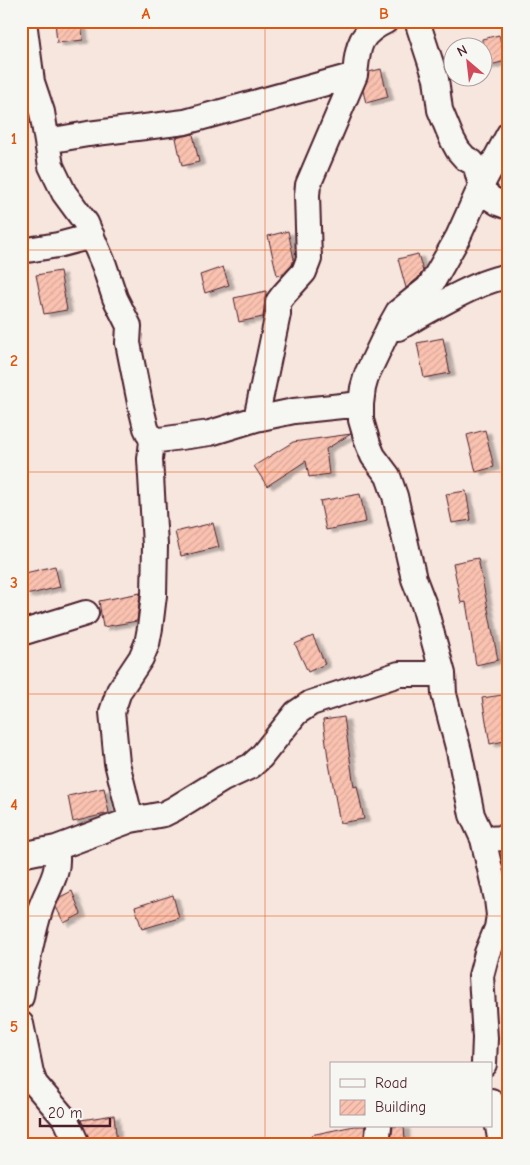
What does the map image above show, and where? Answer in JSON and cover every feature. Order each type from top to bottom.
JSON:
[{"type":"street","points":[[24,21],[32,82],[42,112],[54,174],[64,193],[86,223],[104,265],[115,298],[129,326],[128,343],[146,428],[152,441],[150,459],[155,545],[154,595],[150,628],[147,644],[141,658],[119,691],[112,712],[118,763],[132,820]]},
{"type":"street","points":[[256,419],[278,314],[278,302],[304,272],[309,259],[308,184],[355,75],[358,48],[368,32],[386,21]]},
{"type":"street","points":[[418,21],[436,79],[439,103],[444,121],[458,150],[476,166],[481,186],[489,197],[498,204],[509,207]]},
{"type":"street","points":[[47,141],[185,122],[355,75]]},
{"type":"street","points":[[484,1062],[485,1038],[482,976],[487,953],[497,928],[499,915],[497,899],[483,838],[472,815],[459,751],[444,694],[442,674],[424,605],[414,579],[392,485],[388,476],[373,456],[363,431],[361,404],[367,374],[389,328],[398,312],[428,288],[433,281],[458,237],[481,186],[509,134]]},
{"type":"street","points":[[21,251],[58,245],[92,236]]},
{"type":"street","points":[[389,328],[398,328],[481,284],[501,277],[509,277]]},
{"type":"street","points":[[152,441],[210,433],[256,419],[294,411],[361,404]]},
{"type":"street","points":[[21,634],[86,613]]},
{"type":"street","points":[[21,855],[56,848],[132,820],[169,812],[223,779],[251,766],[261,757],[296,713],[312,703],[399,674],[442,674]]},
{"type":"street","points":[[483,838],[509,838]]},
{"type":"street","points":[[21,997],[40,910],[58,866],[56,848]]},
{"type":"street","points":[[21,1024],[31,1073],[28,1077],[66,1120],[77,1144]]},
{"type":"street","points":[[492,1104],[501,1144]]},
{"type":"street","points":[[376,1144],[380,1128]]},
{"type":"building","points":[[55,21],[81,21],[83,40],[57,43]]},
{"type":"building","points":[[499,35],[506,61],[492,64],[492,38],[486,38]]},
{"type":"building","points":[[381,69],[388,97],[366,103],[363,91],[369,72]]},
{"type":"building","points":[[193,134],[199,162],[182,166],[176,138]]},
{"type":"building","points":[[288,231],[294,259],[292,265],[284,274],[277,275],[268,236]]},
{"type":"building","points":[[418,254],[423,271],[406,288],[398,259]]},
{"type":"building","points":[[223,267],[229,285],[205,293],[200,275]]},
{"type":"building","points":[[60,271],[67,310],[44,314],[36,275]]},
{"type":"building","points":[[266,291],[263,317],[239,322],[234,298]]},
{"type":"building","points":[[443,338],[450,373],[424,378],[417,343]]},
{"type":"building","points":[[485,430],[494,467],[476,472],[467,435]]},
{"type":"building","points":[[351,434],[326,449],[329,474],[309,477],[306,461],[267,486],[254,466],[293,442]]},
{"type":"building","points":[[466,491],[471,520],[452,523],[446,494]]},
{"type":"building","points":[[360,494],[366,522],[326,530],[320,501]]},
{"type":"building","points":[[213,523],[219,547],[181,556],[175,532]]},
{"type":"building","points":[[478,558],[498,660],[476,665],[466,602],[461,603],[453,563]]},
{"type":"building","points":[[55,566],[60,587],[26,595],[21,574]]},
{"type":"building","points":[[140,593],[137,621],[103,627],[99,601]]},
{"type":"building","points":[[313,636],[325,664],[308,672],[295,644]]},
{"type":"building","points":[[509,694],[509,740],[490,744],[482,698]]},
{"type":"building","points":[[344,717],[354,787],[357,786],[364,819],[340,823],[323,720]]},
{"type":"building","points":[[104,788],[109,813],[73,822],[68,796]]},
{"type":"building","points":[[72,891],[81,914],[64,923],[56,907],[60,897]]},
{"type":"building","points":[[173,895],[179,918],[142,929],[135,907]]},
{"type":"building","points":[[114,1115],[117,1144],[90,1144],[81,1120]]},
{"type":"building","points":[[344,1128],[365,1128],[363,1143],[311,1144],[311,1135]]},
{"type":"building","points":[[393,1128],[404,1128],[405,1140],[391,1141]]}]
